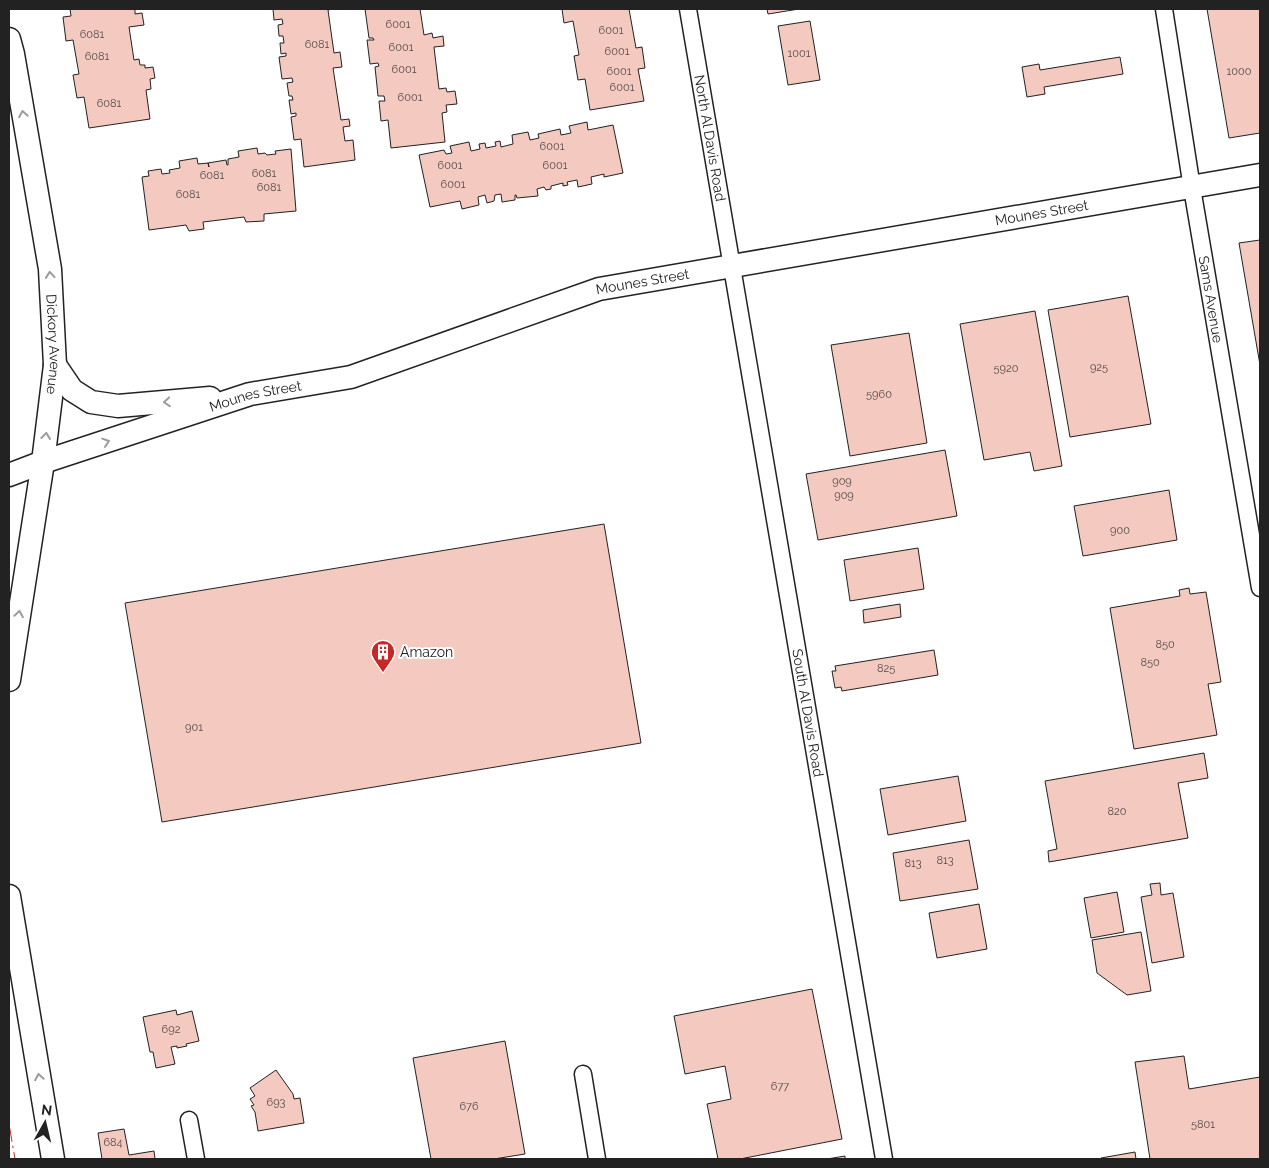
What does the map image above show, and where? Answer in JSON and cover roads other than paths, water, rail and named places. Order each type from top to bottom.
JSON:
[{"type":"main road","name":"Dickory Avenue","points":[[9,39],[50,269],[55,365],[43,462],[9,680]]},
{"type":"main road","name":"Mounes Street","points":[[9,475],[250,394],[351,377],[599,289],[1260,175]]},
{"type":"main road","points":[[55,365],[72,390],[91,402],[118,406],[250,394]]},
{"type":"main road","points":[[9,896],[53,1159]]},
{"type":"street","name":"North Al Davis Road","points":[[688,9],[732,267]]},
{"type":"street","name":"Sams Avenue","points":[[1164,9],[1192,188],[1260,588]]},
{"type":"street","name":"South Al Davis Road","points":[[732,267],[884,1159]]},
{"type":"street","points":[[583,1074],[597,1159]]},
{"type":"street","points":[[189,1120],[196,1159]]},
{"type":"place","name":"Amazon","points":[[383,673]]}]
